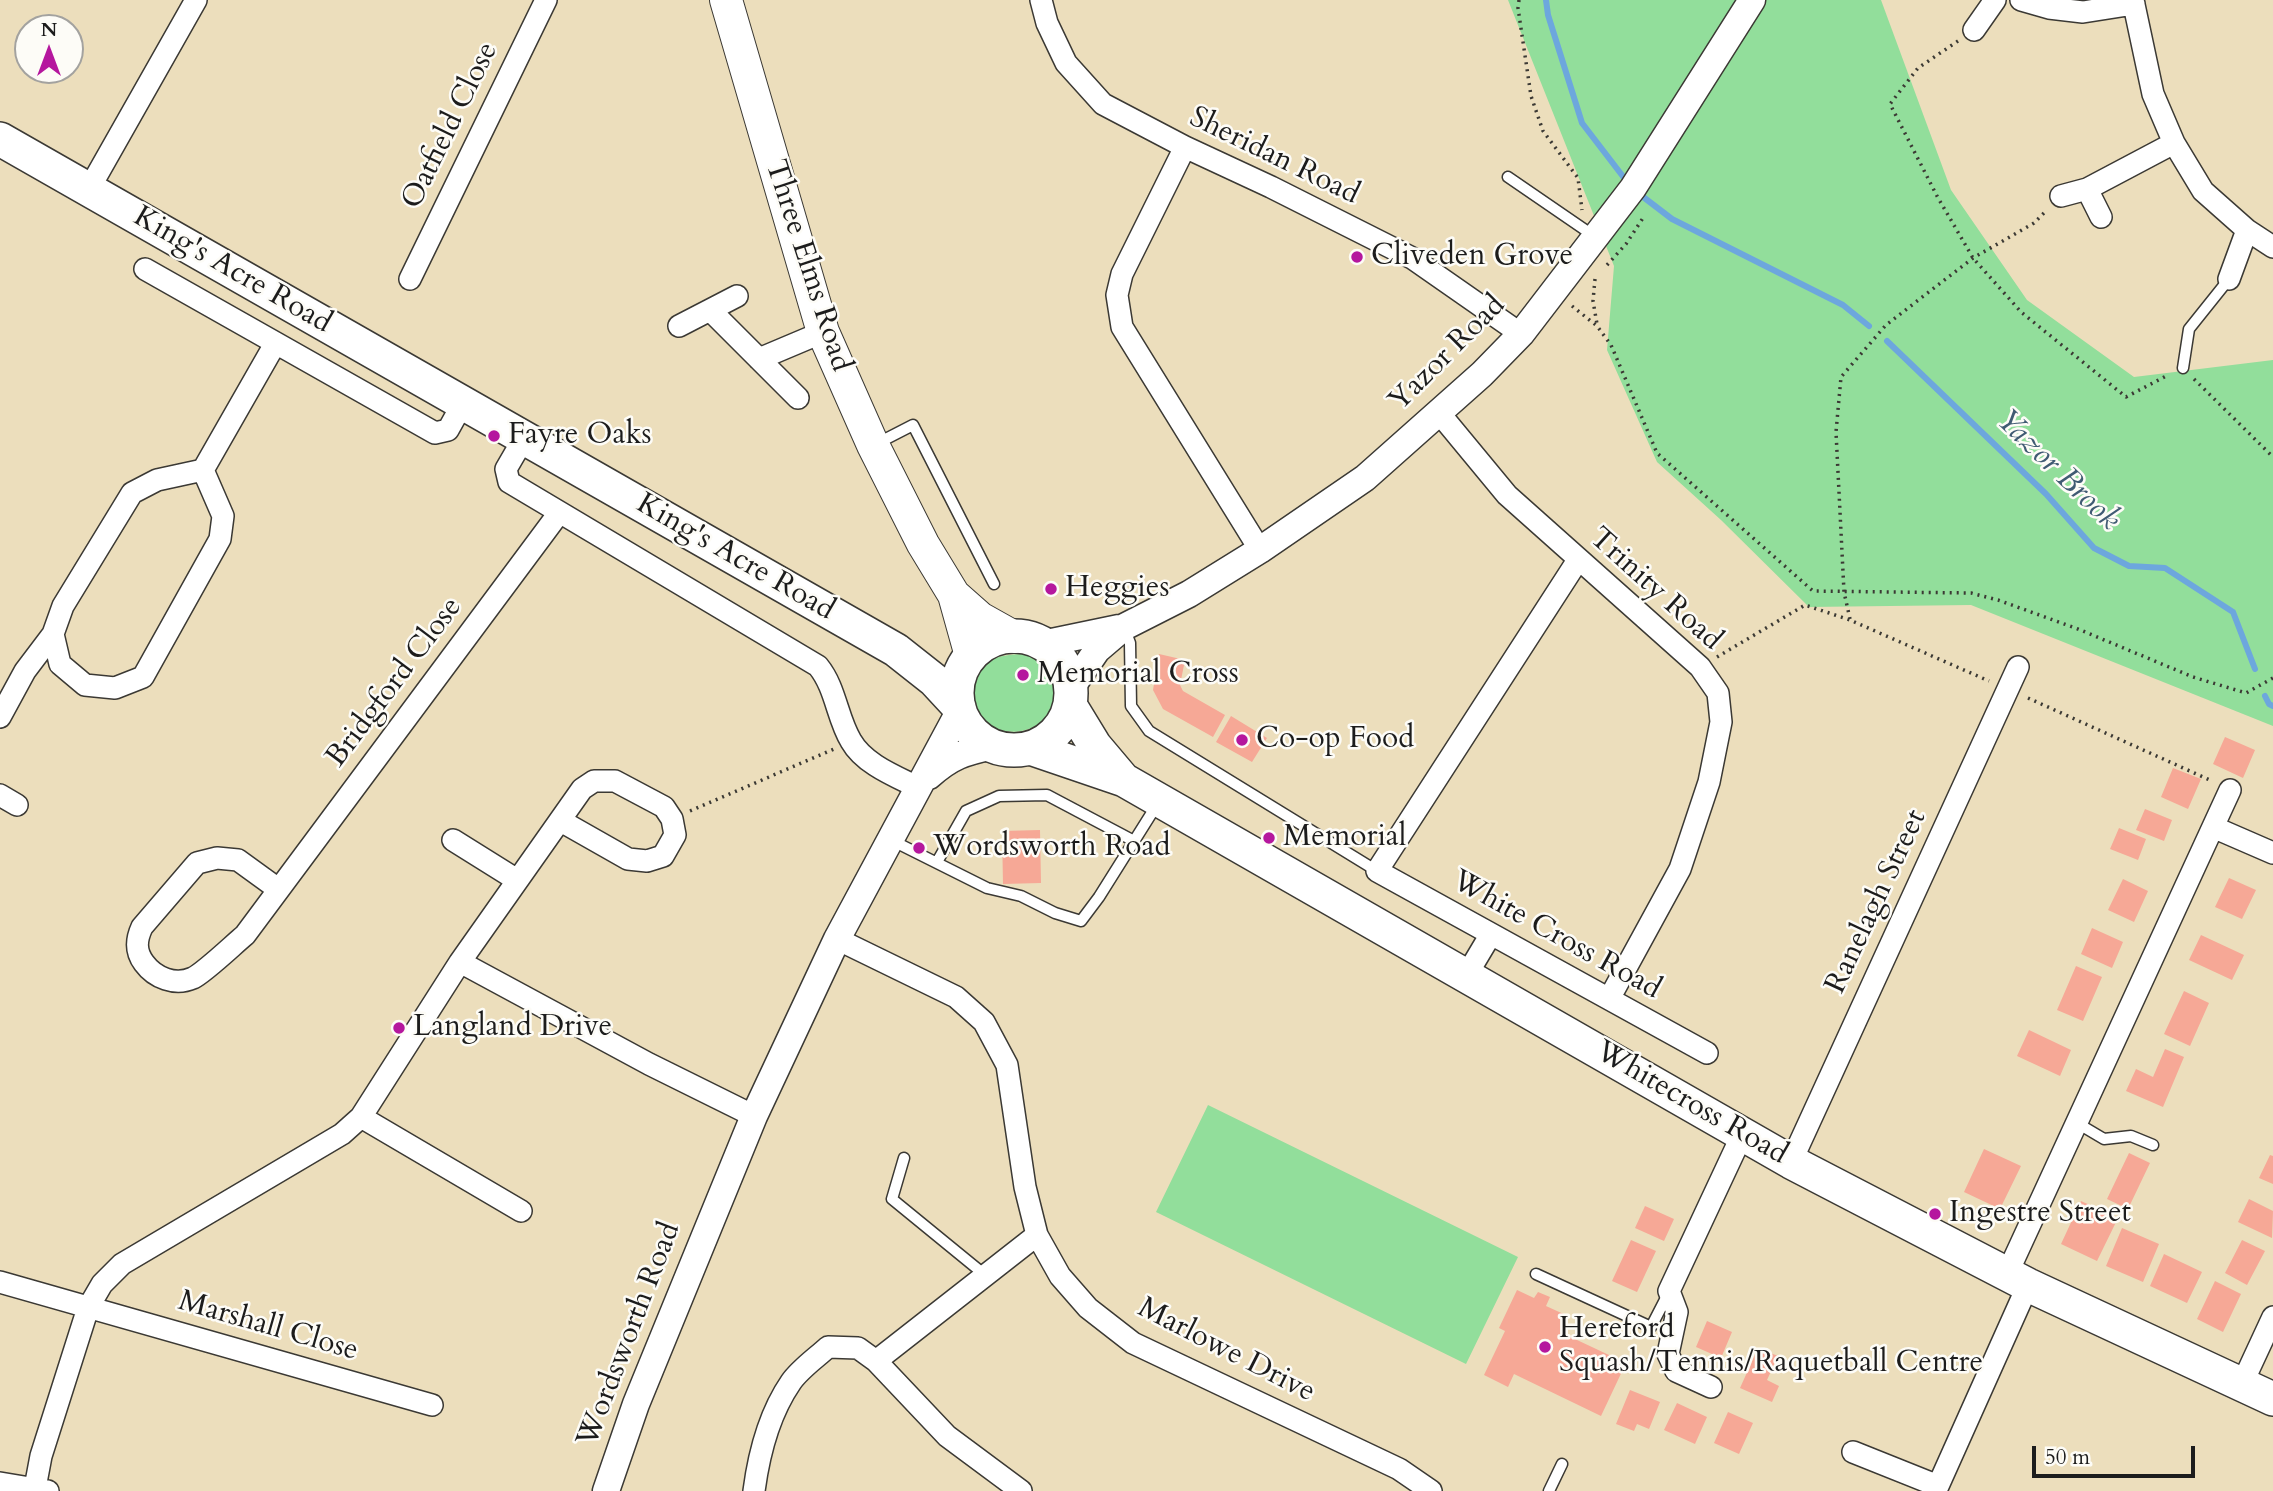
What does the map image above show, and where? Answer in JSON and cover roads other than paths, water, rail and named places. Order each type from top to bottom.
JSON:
[{"type":"highway","name":"King's Acre Road","points":[[0,139],[897,650],[934,680],[959,709]]},
{"type":"highway","points":[[998,639],[1028,641],[1062,662],[1070,696],[1055,733],[1046,741],[1030,748],[1010,750],[993,746],[976,736],[959,709],[958,683],[969,659],[986,644],[998,639]]},
{"type":"highway","name":"King's Acre Road","points":[[897,650],[932,660],[969,659]]},
{"type":"highway","name":"Whitecross Road","points":[[1070,696],[1096,746],[1124,780]]},
{"type":"highway","name":"Whitecross Road","points":[[1030,748],[1124,780],[1791,1162],[2018,1279],[2273,1399]]},
{"type":"main road","name":"Three Elms Road","points":[[726,0],[823,332],[873,445],[923,544],[954,595],[980,618],[1028,641]]},
{"type":"main road","name":"Three Elms Road","points":[[954,595],[969,659]]},
{"type":"street","points":[[89,189],[196,0]]},
{"type":"street","name":"Oatfield Close","points":[[410,279],[546,0]]},
{"type":"street","name":"Sheridan Road","points":[[1041,0],[1047,23],[1066,62],[1103,104],[1412,258],[1521,334]]},
{"type":"street","name":"Yazor Road","points":[[1070,696],[1097,650],[1124,627],[1189,594],[1260,550],[1365,478],[1440,414],[1521,334],[1553,292],[1590,233],[1633,188],[1752,0]]},
{"type":"street","points":[[1974,30],[1995,0]]},
{"type":"street","points":[[2021,0],[2049,8],[2083,12],[2133,2],[2153,94],[2174,143],[2203,191],[2247,230],[2273,247]]},
{"type":"street","points":[[2061,196],[2087,189],[2174,143]]},
{"type":"street","points":[[1185,147],[1122,274],[1117,295],[1122,327],[1260,550]]},
{"type":"street","points":[[2087,189],[2101,216]]},
{"type":"street","points":[[2229,279],[2247,230]]},
{"type":"street","name":"King's Acre Road","points":[[145,269],[435,433],[448,430],[464,403]]},
{"type":"street","points":[[679,326],[737,296]]},
{"type":"street","points":[[710,310],[798,398]]},
{"type":"street","points":[[759,359],[823,332]]},
{"type":"street","points":[[0,717],[25,671],[53,634],[63,606],[132,493],[157,480],[203,470],[275,344]]},
{"type":"street","name":"Trinity Road","points":[[1440,414],[1507,495],[1700,667],[1718,693],[1721,722],[1709,782],[1680,869],[1609,999]]},
{"type":"street","points":[[523,438],[506,469],[509,482],[818,666],[827,676],[851,742],[869,760],[917,787]]},
{"type":"street","points":[[53,634],[60,664],[85,685],[115,688],[143,677],[220,539],[223,516],[203,470]]},
{"type":"street","name":"Bridgford Close","points":[[278,889],[238,860],[217,858],[197,863],[142,927],[136,940],[139,957],[148,970],[165,981],[192,978],[245,935],[559,513]]},
{"type":"street","points":[[1377,871],[1578,560]]},
{"type":"street","name":"Yazor Road","points":[[1028,641],[1124,627]]},
{"type":"street","name":"Ranelagh Street","points":[[1791,1162],[2018,667]]},
{"type":"street","name":"Wordsworth Road","points":[[606,1491],[636,1404],[754,1116],[837,939],[959,709]]},
{"type":"street","name":"Wordsworth Road","points":[[917,787],[944,761],[964,752],[993,746]]},
{"type":"street","points":[[0,1483],[42,1490],[41,1456],[88,1308],[102,1284],[122,1265],[342,1134],[361,1117],[460,962],[582,789],[594,781],[615,780],[664,807],[672,819],[675,835],[663,856],[647,861],[628,859],[561,821]]},
{"type":"street","points":[[1853,1452],[1942,1488],[2077,1123],[2230,790]]},
{"type":"street","points":[[2213,827],[2273,853]]},
{"type":"street","points":[[453,840],[517,880]]},
{"type":"street","name":"White Cross Road","points":[[1377,871],[1707,1053]]},
{"type":"street","points":[[1466,976],[1491,934]]},
{"type":"street","name":"Marlowe Drive","points":[[837,939],[956,996],[984,1022],[1007,1065],[1025,1186],[1037,1235],[1060,1276],[1088,1308],[1133,1343],[1399,1469],[1431,1491]]},
{"type":"street","points":[[460,962],[649,1064],[754,1116]]},
{"type":"street","points":[[361,1117],[521,1211]]},
{"type":"street","points":[[1711,1387],[1676,1371],[1668,1354],[1677,1312],[1669,1291],[1742,1135]]},
{"type":"street","points":[[876,1361],[1037,1235]]},
{"type":"street","name":"Marshall Close","points":[[0,1282],[432,1405]]},
{"type":"street","points":[[2241,1386],[2273,1317]]},
{"type":"street","points":[[754,1491],[758,1464],[770,1423],[792,1380],[828,1348],[858,1348],[876,1361],[947,1436],[1021,1491]]},
{"type":"lane","points":[[1507,177],[1590,233]]},
{"type":"lane","points":[[2183,368],[2189,329],[2229,279]]},
{"type":"lane","points":[[873,445],[913,425],[994,584]]},
{"type":"lane","points":[[1124,627],[1130,643],[1131,706],[1149,731],[1377,871]]},
{"type":"lane","points":[[937,862],[966,811],[999,796],[1047,795],[1134,841]]},
{"type":"lane","points":[[889,839],[986,888],[1021,896],[1081,921],[1159,801]]},
{"type":"lane","points":[[2077,1123],[2104,1139],[2131,1136],[2153,1145]]},
{"type":"lane","points":[[904,1158],[892,1199],[985,1275]]},
{"type":"lane","points":[[1536,1274],[1651,1327],[1669,1291]]},
{"type":"lane","points":[[1549,1491],[1562,1464]]},
{"type":"waterway","name":"Yazor Brook","points":[[1546,0],[1548,15],[1582,123],[1628,183]]},
{"type":"waterway","name":"Yazor Brook","points":[[1638,193],[1672,219],[1843,305],[1869,326]]},
{"type":"waterway","name":"Yazor Brook","points":[[1887,341],[2046,494],[2094,548],[2129,566],[2165,568],[2233,612],[2255,669]]},
{"type":"waterway","name":"Yazor Brook","points":[[2265,696],[2273,706]]},
{"type":"place","name":"Cliveden Grove","points":[[1357,257]]},
{"type":"place","name":"Fayre Oaks","points":[[494,436]]},
{"type":"place","name":"Heggies","points":[[1051,589]]},
{"type":"place","name":"Memorial Cross","points":[[1023,675]]},
{"type":"place","name":"Co-op Food","points":[[1242,740]]},
{"type":"place","name":"Memorial","points":[[1269,838]]},
{"type":"place","name":"Wordsworth Road","points":[[919,848]]},
{"type":"place","name":"Langland Drive","points":[[399,1028]]},
{"type":"place","name":"Ingestre Street","points":[[1935,1214]]},
{"type":"place","name":"Hereford Squash/Tennis/Raquetball Centre","points":[[1545,1347]]}]
